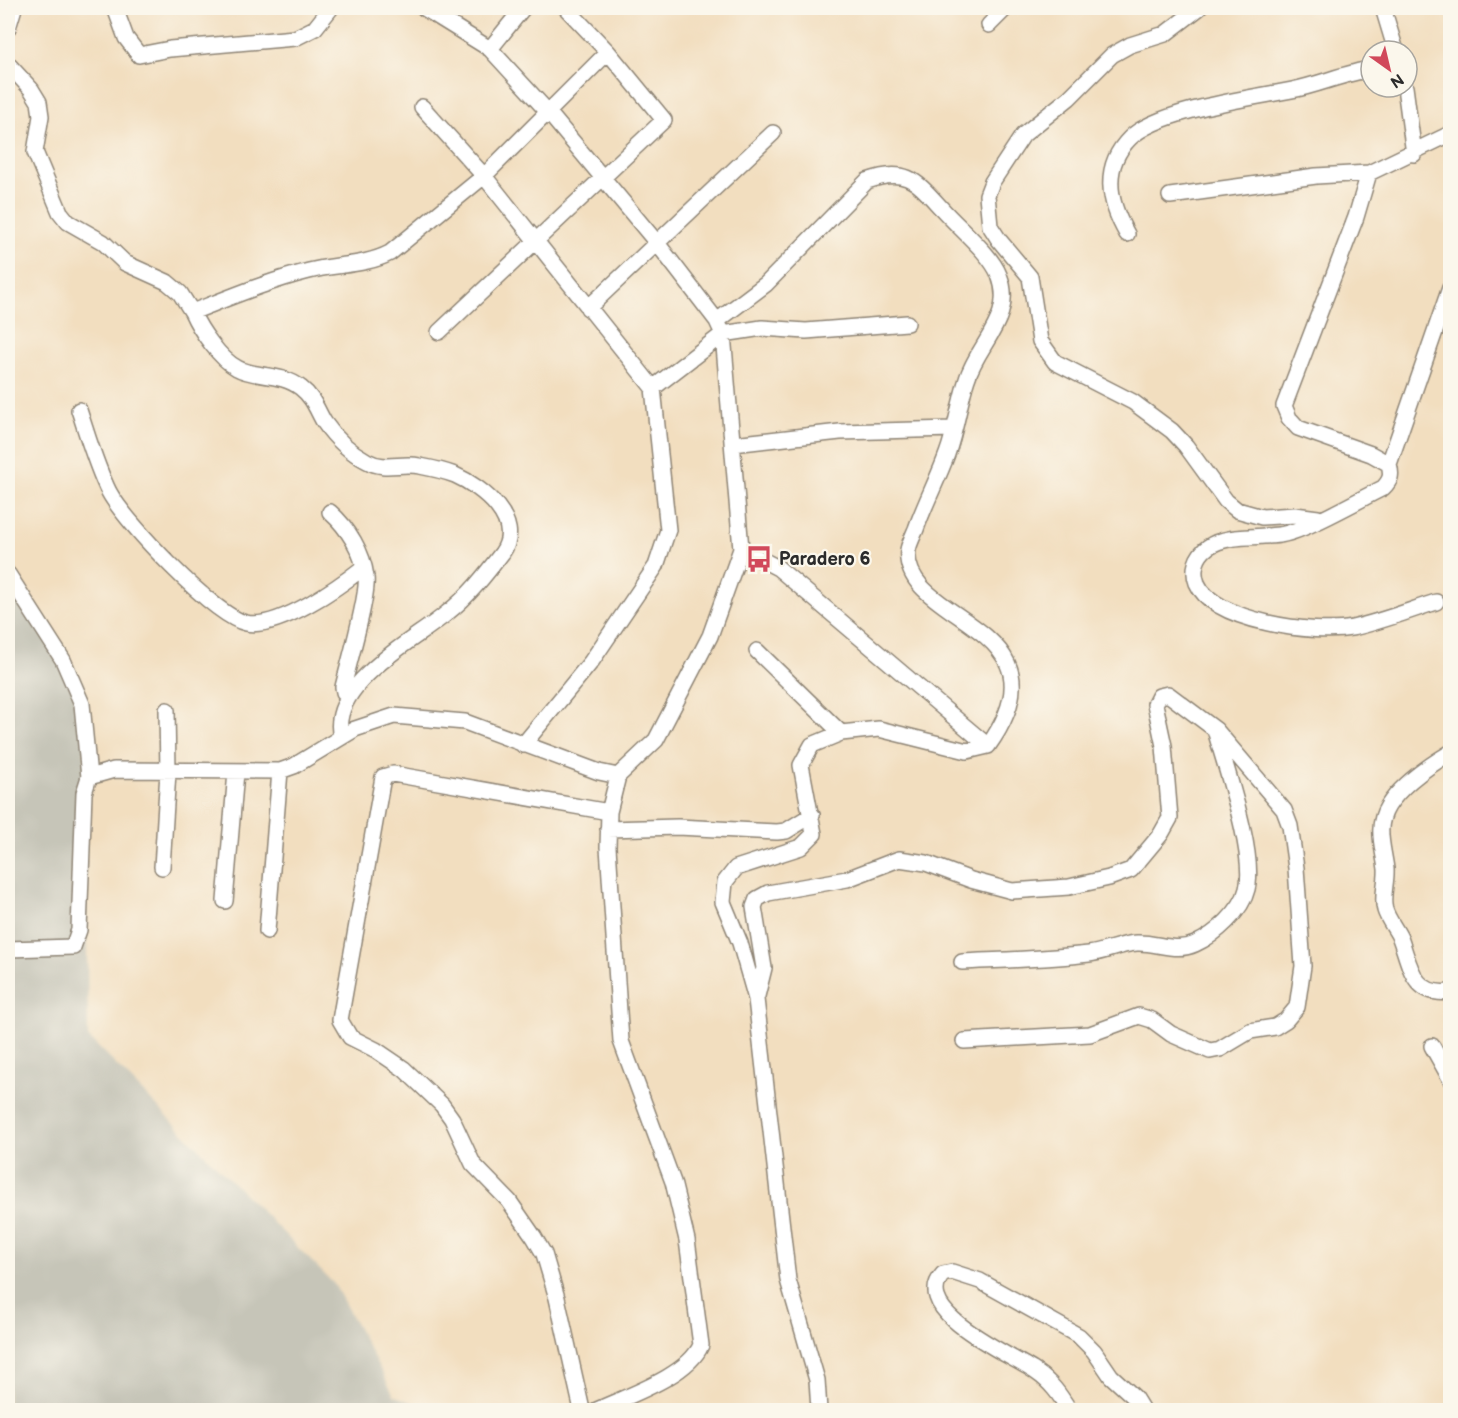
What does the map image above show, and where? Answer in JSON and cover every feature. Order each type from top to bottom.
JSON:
[{"type":"street","points":[[8,28],[14,8]]},
{"type":"street","points":[[116,8],[126,38],[139,55],[202,46],[295,38],[315,28],[331,8]]},
{"type":"street","points":[[424,8],[490,49],[548,112],[657,243],[720,328],[733,444],[741,549],[710,636],[656,740],[618,776],[609,812],[608,829],[621,1041],[674,1182],[687,1240],[701,1345],[697,1355],[674,1373],[597,1410]]},
{"type":"street","points":[[490,49],[523,8]]},
{"type":"street","points":[[440,332],[664,120],[608,52],[566,8]]},
{"type":"street","points":[[989,25],[1006,8]]},
{"type":"street","points":[[1199,8],[1165,34],[1130,45],[1112,55],[1069,98],[1023,135],[992,182],[987,195],[990,226],[1030,277],[1040,341],[1055,362],[1133,402],[1172,431],[1226,501],[1237,510],[1262,518],[1295,515],[1320,518]]},
{"type":"street","points":[[1383,8],[1392,39]]},
{"type":"street","points":[[192,312],[287,277],[382,257],[484,176],[608,52]]},
{"type":"street","points":[[8,64],[31,89],[39,102],[41,116],[35,152],[60,212],[68,222],[103,242],[125,263],[167,282],[180,293],[221,353],[238,369],[266,373],[303,389],[331,431],[353,452],[378,467],[417,465],[455,475],[473,486],[500,509],[507,521],[507,544],[471,592],[447,614],[393,653],[350,694],[339,717],[341,737]]},
{"type":"street","points":[[1127,234],[1115,213],[1109,184],[1119,157],[1130,138],[1149,126],[1175,116],[1320,85],[1359,73]]},
{"type":"street","points":[[1407,99],[1414,154]]},
{"type":"street","points":[[422,107],[484,176],[653,388],[668,530],[656,566],[591,662],[524,745]]},
{"type":"street","points":[[588,308],[773,133]]},
{"type":"street","points":[[1170,196],[1316,176],[1369,173],[1414,154],[1450,134]]},
{"type":"street","points":[[653,388],[766,284],[867,181],[888,173],[908,178],[929,194],[999,274],[1003,288],[1004,308],[996,327],[967,378],[948,453],[924,505],[908,550],[910,566],[918,582],[980,632],[1005,658],[1012,670],[1010,704],[998,732],[988,746],[967,751],[879,729],[841,733],[812,745],[801,765],[814,834],[801,847],[736,868],[725,882],[723,902],[740,943],[756,999],[788,1280],[817,1380],[819,1410]]},
{"type":"street","points":[[1369,173],[1356,217],[1284,406],[1289,418],[1298,428],[1371,454],[1389,464]]},
{"type":"street","points":[[1436,602],[1351,628],[1303,630],[1220,607],[1202,593],[1196,580],[1194,566],[1207,548],[1220,541],[1283,535],[1383,488],[1392,475],[1389,464],[1450,288]]},
{"type":"street","points":[[720,328],[806,331],[907,323]]},
{"type":"street","points":[[79,410],[97,463],[119,507],[130,523],[211,603],[230,616],[246,623],[263,623],[319,599],[364,567]]},
{"type":"street","points":[[733,444],[840,432],[953,429]]},
{"type":"street","points":[[330,512],[351,537],[364,567],[366,595],[343,687],[346,693],[350,694]]},
{"type":"street","points":[[741,549],[777,568],[988,746]]},
{"type":"street","points":[[8,574],[63,660],[82,704],[89,777],[84,793],[79,930],[73,947],[8,950]]},
{"type":"street","points":[[757,651],[841,733]]},
{"type":"street","points":[[756,999],[764,968],[754,907],[757,898],[768,893],[847,879],[899,859],[926,863],[971,880],[1012,891],[1069,887],[1109,878],[1131,870],[1161,834],[1170,818],[1164,746],[1155,704],[1159,696],[1168,694],[1216,730],[1284,810],[1290,826],[1302,925],[1303,966],[1297,1007],[1286,1020],[1275,1027],[1250,1031],[1210,1051],[1171,1034],[1152,1020],[1139,1016],[1090,1035],[964,1041]]},
{"type":"street","points":[[162,867],[168,772],[167,710]]},
{"type":"street","points":[[89,777],[114,770],[279,771],[294,766],[341,737],[394,716],[465,722],[599,772],[618,776]]},
{"type":"street","points":[[962,962],[1092,954],[1114,946],[1140,943],[1178,949],[1196,944],[1227,921],[1247,889],[1248,869],[1241,828],[1216,730]]},
{"type":"street","points":[[1450,753],[1425,769],[1388,806],[1379,832],[1386,870],[1384,909],[1400,938],[1408,967],[1420,984],[1441,993],[1450,992]]},
{"type":"street","points":[[267,931],[279,771]]},
{"type":"street","points":[[225,901],[236,772]]},
{"type":"street","points":[[582,1410],[557,1298],[544,1254],[534,1237],[508,1202],[473,1164],[452,1119],[436,1099],[391,1059],[350,1037],[340,1020],[383,777],[393,774],[609,812]]},
{"type":"street","points":[[608,829],[678,827],[777,832],[786,831],[812,815]]},
{"type":"street","points":[[1432,1046],[1450,1078]]},
{"type":"street","points":[[1069,1410],[1055,1389],[1037,1372],[956,1324],[938,1300],[937,1288],[943,1274],[952,1272],[980,1281],[1079,1336],[1094,1351],[1111,1376],[1134,1397],[1142,1410]]},
{"type":"shaded area","points":[[8,572],[84,684],[88,1037],[334,1284],[394,1395],[429,1410],[8,1410]]},
{"type":"place","name":"Paradero 6","points":[[759,559]]}]
